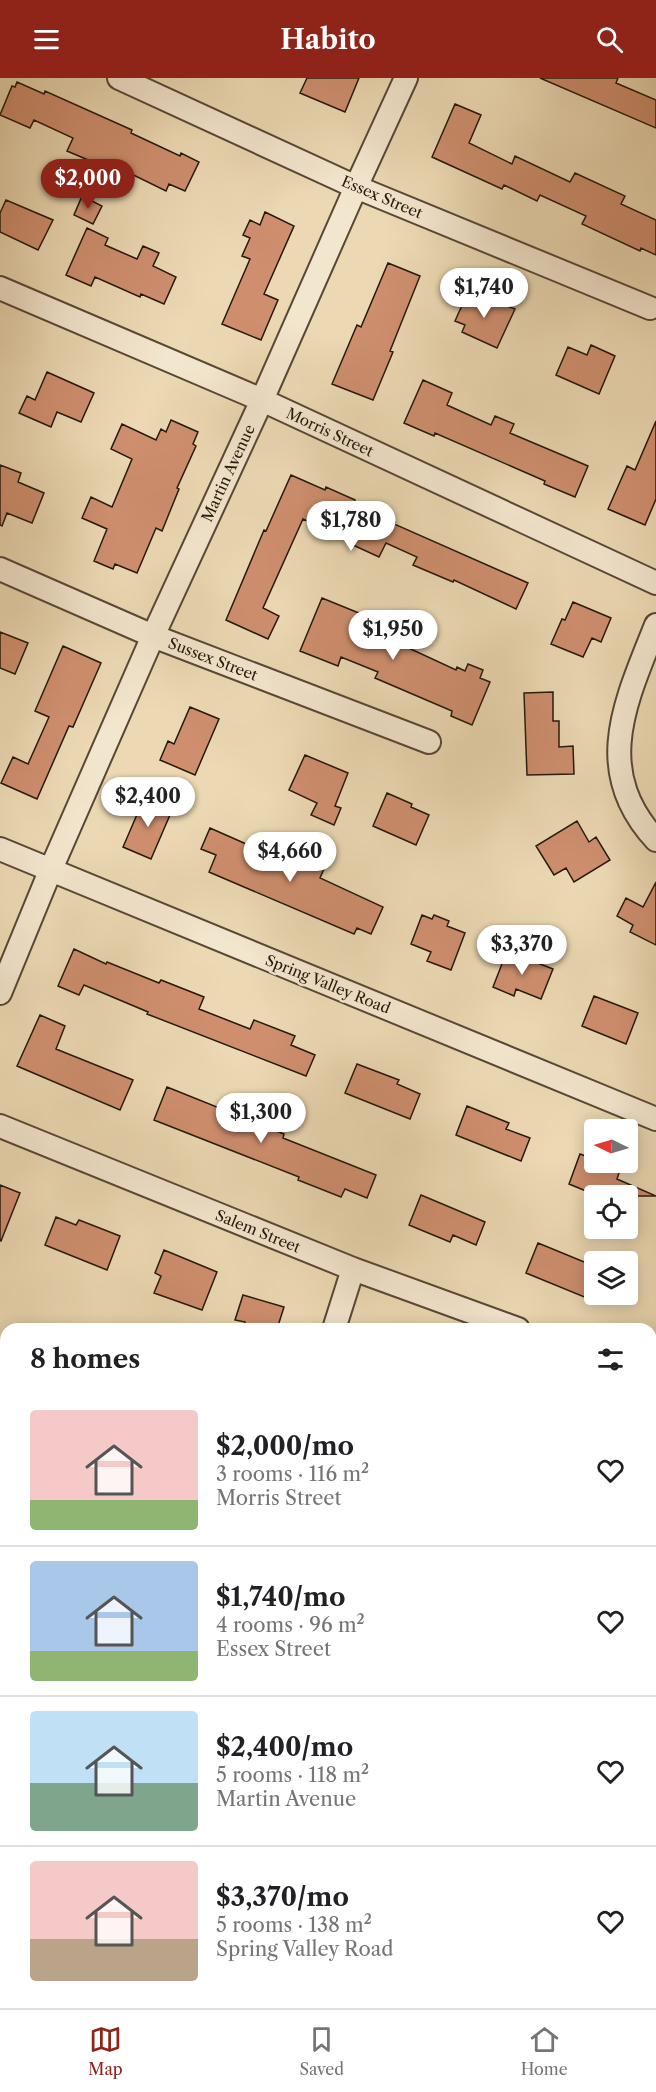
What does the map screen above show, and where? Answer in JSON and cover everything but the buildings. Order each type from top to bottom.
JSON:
[{"type":"street","name":"Essex Street","points":[[119,78],[356,187],[650,308]]},
{"type":"street","name":"Martin Avenue","points":[[0,993],[51,869],[153,636],[262,400],[406,78]]},
{"type":"street","name":"Morris Street","points":[[0,288],[262,400],[656,583]]},
{"type":"street","name":"Sussex Street","points":[[0,569],[153,636],[429,742]]},
{"type":"street","points":[[656,625],[629,693],[620,726],[618,753],[623,784],[635,810],[656,840]]},
{"type":"street","name":"Spring Valley Road","points":[[0,849],[656,1119]]},
{"type":"street","name":"Salem Street","points":[[0,1126],[353,1269],[502,1323]]},
{"type":"street","points":[[336,1323],[353,1269]]}]
